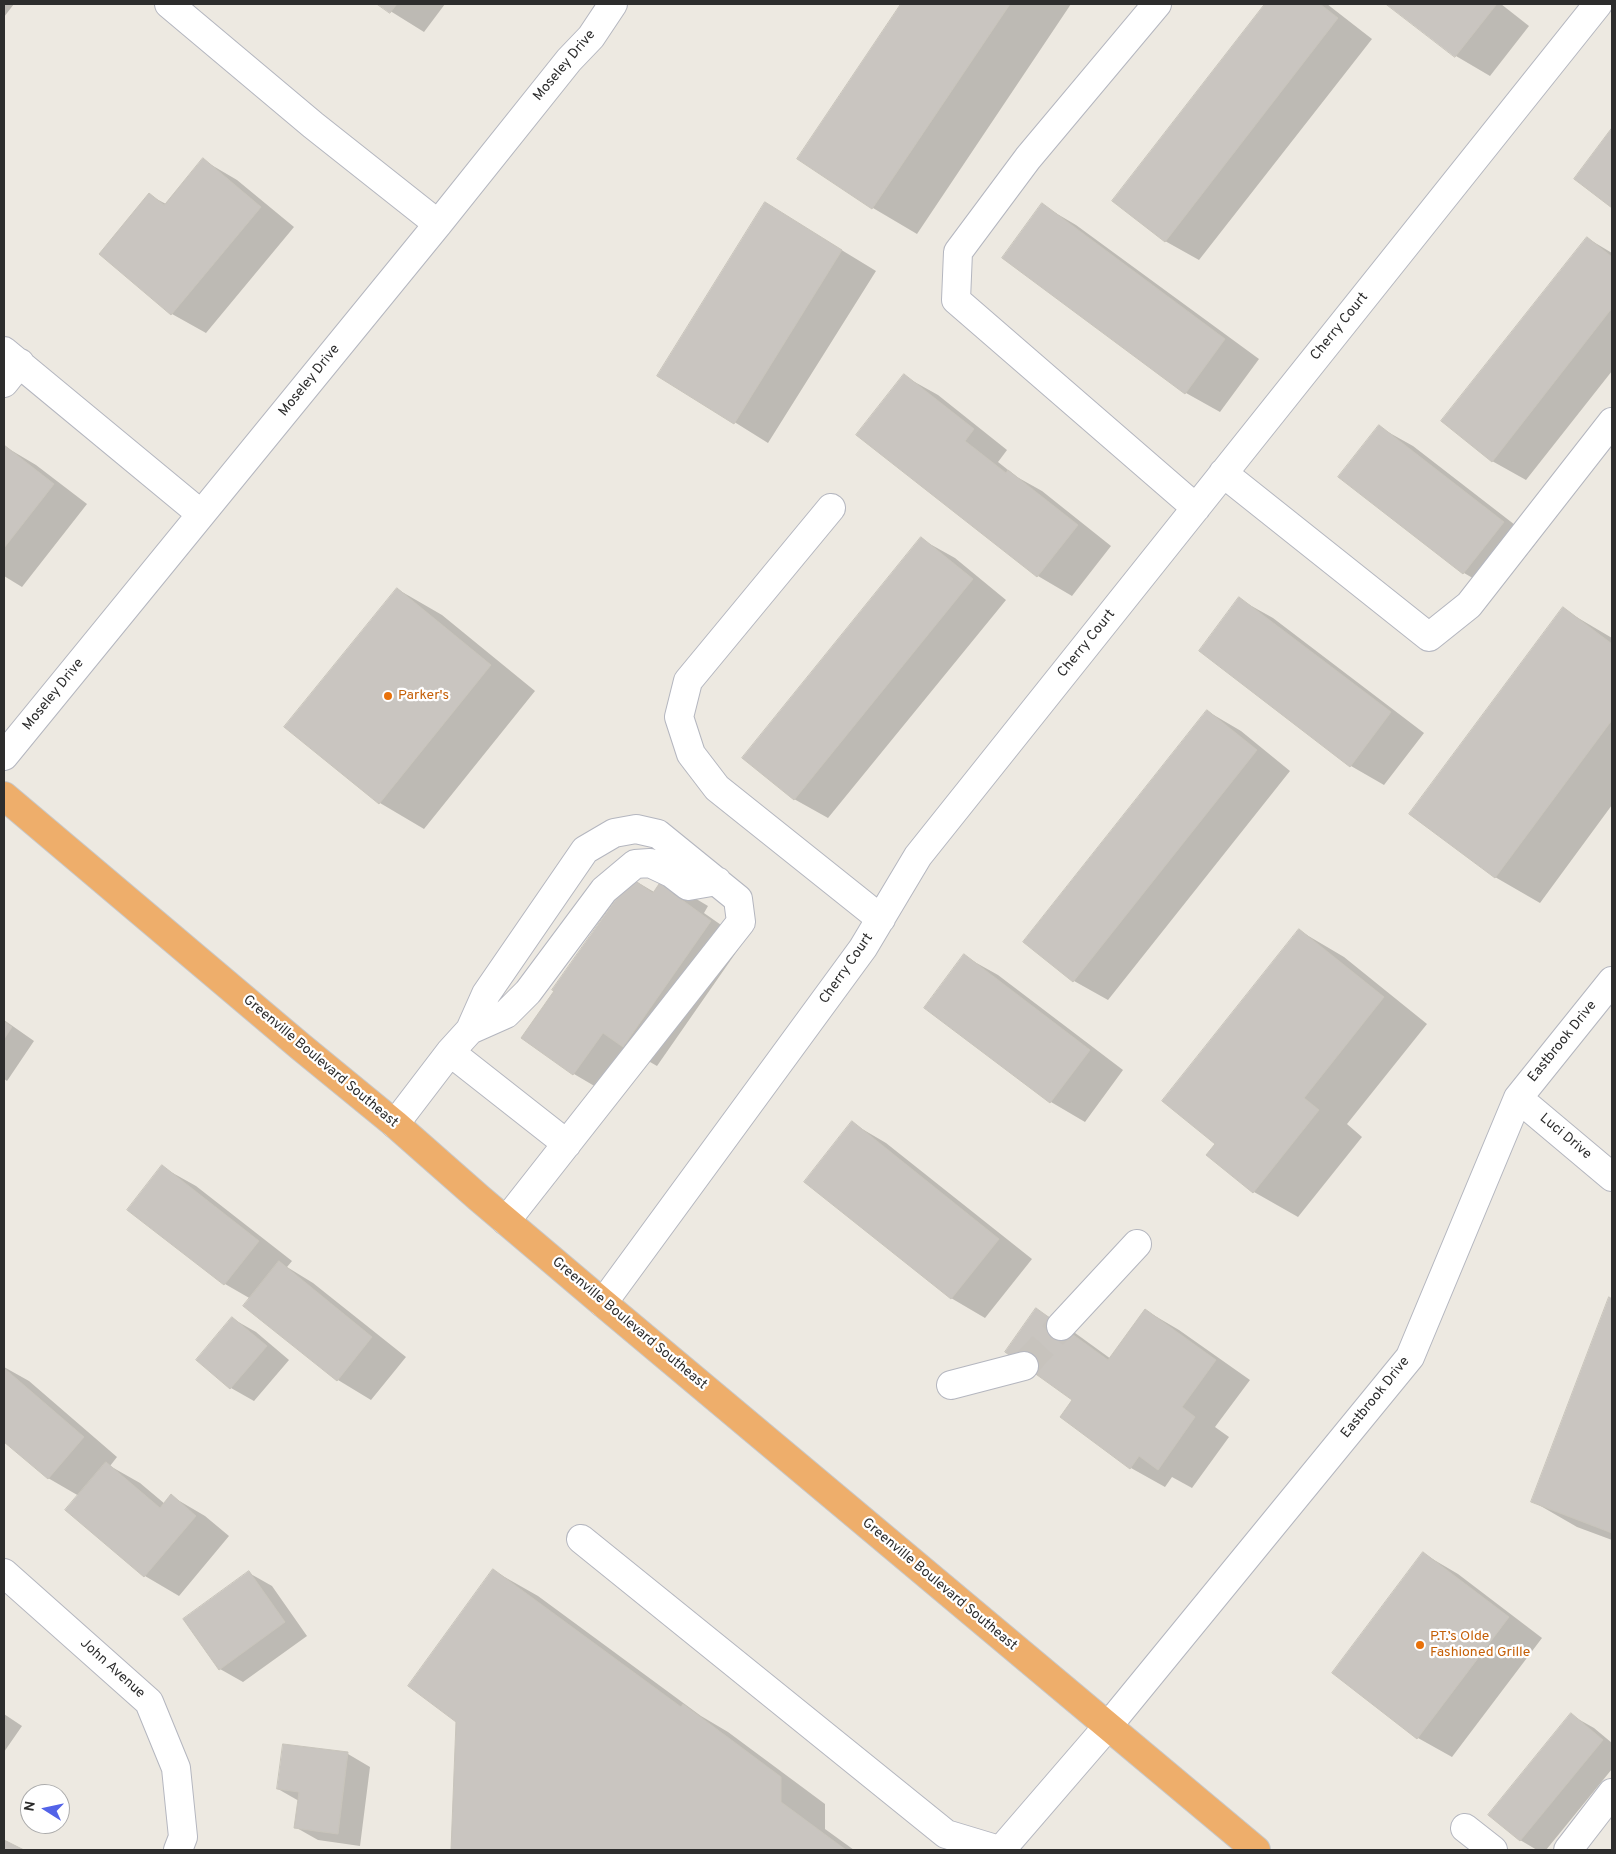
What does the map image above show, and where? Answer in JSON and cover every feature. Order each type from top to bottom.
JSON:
[{"type":"highway","name":"Greenville Boulevard Southeast","points":[[4,796],[301,1048],[395,1124],[603,1303],[1256,1850]]},
{"type":"street","points":[[169,4],[313,125],[438,224]]},
{"type":"street","name":"Moseley Drive","points":[[4,756],[438,224],[569,60],[591,37],[613,4]]},
{"type":"street","points":[[1156,4],[1028,158],[958,252],[956,300],[1196,508]]},
{"type":"street","name":"Cherry Court","points":[[603,1303],[863,948],[918,856],[1598,4]]},
{"type":"street","points":[[9,366],[201,514]]},
{"type":"street","points":[[1224,473],[1429,637],[1469,605],[1612,422]]},
{"type":"street","points":[[831,508],[688,681],[679,717],[691,754],[717,788],[881,919]]},
{"type":"street","points":[[395,1124],[450,1052],[470,1030],[486,994],[586,850],[614,833],[636,829],[658,834],[738,899],[741,922],[506,1221]]},
{"type":"street","points":[[470,1030],[506,1014],[512,1009],[528,992],[604,890],[635,864],[650,863],[671,873],[688,886],[717,881]]},
{"type":"street","name":"Eastbrook Drive","points":[[1000,1850],[1108,1726],[1410,1357],[1518,1098],[1612,981]]},
{"type":"street","points":[[450,1052],[566,1144]]},
{"type":"street","name":"Luci Drive","points":[[1518,1098],[1612,1177]]},
{"type":"street","points":[[1062,1326],[1136,1244]]},
{"type":"street","points":[[952,1385],[1024,1366]]},
{"type":"street","points":[[581,1539],[946,1834],[1000,1850]]},
{"type":"street","name":"John Avenue","points":[[4,1573],[149,1702],[176,1768],[183,1837],[178,1850]]},
{"type":"street","points":[[1568,1850],[1612,1794]]},
{"type":"street","points":[[1465,1828],[1493,1850]]},
{"type":"building","points":[[377,4],[397,4],[390,13]]},
{"type":"building","points":[[901,4],[1010,4],[872,209],[797,159]]},
{"type":"building","points":[[1265,4],[1320,4],[1338,18],[1165,242],[1112,201]]},
{"type":"building","points":[[1386,4],[1494,4],[1496,5],[1455,57]]},
{"type":"building","points":[[1612,128],[1612,208],[1574,179]]},
{"type":"building","points":[[203,158],[261,207],[171,315],[99,254],[149,193],[164,205]]},
{"type":"building","points":[[765,202],[842,250],[734,424],[657,376]]},
{"type":"building","points":[[1042,203],[1225,339],[1185,394],[1002,258]]},
{"type":"building","points":[[1587,237],[1612,257],[1612,308],[1492,462],[1441,421]]},
{"type":"building","points":[[904,374],[974,429],[965,441],[1006,473],[1008,470],[1078,525],[1037,577],[856,435]]},
{"type":"building","points":[[1379,425],[1504,522],[1463,574],[1338,477]]},
{"type":"building","points":[[4,445],[54,484],[4,548]]},
{"type":"building","points":[[921,537],[973,579],[794,800],[742,758]]},
{"type":"building","name":"Parker's","points":[[397,588],[491,665],[379,804],[284,727]]},
{"type":"building","points":[[1239,597],[1391,712],[1350,767],[1199,651]]},
{"type":"building","points":[[1563,607],[1612,644],[1612,720],[1495,878],[1409,814]]},
{"type":"building","points":[[1207,710],[1257,750],[1073,982],[1023,942]]},
{"type":"building","points":[[631,878],[653,893],[663,878],[675,886],[671,892],[711,921],[623,1047],[603,1033],[573,1075],[521,1038],[554,991],[552,990]]},
{"type":"building","points":[[1299,929],[1384,997],[1304,1098],[1319,1110],[1253,1193],[1206,1155],[1215,1144],[1162,1101]]},
{"type":"building","points":[[964,954],[1090,1050],[1050,1103],[924,1008]]},
{"type":"building","points":[[4,1021],[12,1027],[4,1039]]},
{"type":"building","points":[[852,1121],[999,1239],[951,1299],[804,1182]]},
{"type":"building","points":[[162,1165],[259,1241],[224,1285],[127,1210]]},
{"type":"building","points":[[279,1261],[372,1337],[337,1381],[243,1306]]},
{"type":"building","points":[[1609,1297],[1612,1299],[1612,1533],[1531,1502]]},
{"type":"building","points":[[1036,1308],[1108,1360],[1145,1309],[1216,1360],[1182,1407],[1195,1417],[1158,1470],[1139,1456],[1130,1469],[1060,1417],[1072,1400],[1005,1352]]},
{"type":"building","points":[[232,1317],[267,1346],[230,1389],[196,1360]]},
{"type":"building","points":[[4,1368],[84,1437],[48,1479],[4,1442]]},
{"type":"building","points":[[106,1462],[160,1508],[171,1494],[196,1516],[144,1577],[65,1510]]},
{"type":"building","name":"P.T.’s Olde Fashioned Grille","points":[[1423,1552],[1509,1617],[1417,1739],[1332,1673]]},
{"type":"building","points":[[493,1569],[681,1707],[683,1704],[781,1777],[781,1802],[846,1850],[451,1850],[456,1722],[408,1686]]},
{"type":"building","points":[[249,1571],[285,1622],[219,1670],[183,1619]]},
{"type":"building","points":[[1571,1713],[1603,1740],[1520,1841],[1488,1815]]},
{"type":"building","points":[[283,1744],[348,1752],[338,1834],[294,1828],[299,1792],[277,1789]]},
{"type":"building","points":[[4,1840],[24,1850],[4,1850]]},
{"type":"tunnel","points":[[1024,1366],[1061,1326]]},
{"type":"place","name":"Parker's","points":[[388,696]]},
{"type":"place","name":"P.T.’s Olde Fashioned Grille","points":[[1420,1645]]}]
